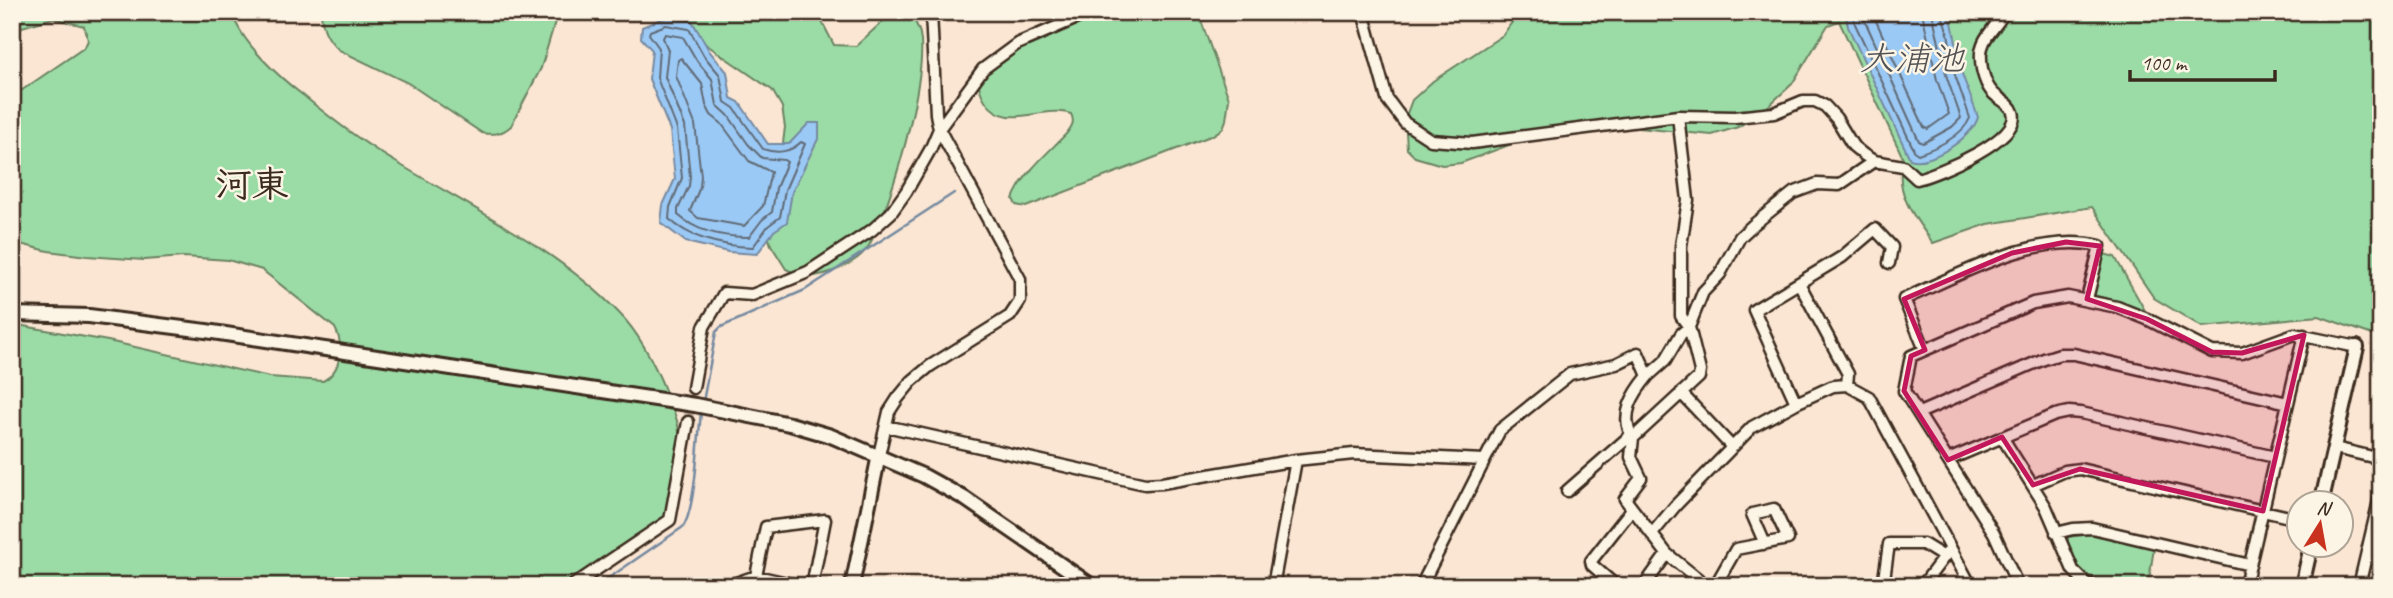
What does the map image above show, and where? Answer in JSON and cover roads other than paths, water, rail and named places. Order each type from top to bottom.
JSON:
[{"type":"street","points":[[852,586],[890,412],[912,380],[1010,316],[1020,301],[1020,279],[939,129],[931,12]]},
{"type":"street","points":[[693,388],[704,327],[724,293],[752,295],[808,272],[872,230],[891,212],[906,192],[939,129],[983,69],[1017,44],[1091,12]]},
{"type":"street","points":[[1363,12],[1387,99],[1405,123],[1431,140],[1472,143],[1678,116],[1735,117],[1774,113],[1803,101],[1815,101],[1825,106],[1836,118],[1853,146],[1874,161],[1903,166],[1917,179],[1947,170],[1980,152],[2013,122],[2014,113],[2008,104],[1992,93],[1980,57],[1986,37],[2004,12]]},
{"type":"street","points":[[1567,491],[1699,377],[1700,371],[1689,327],[1681,316],[1681,246],[1688,200],[1678,116]]},
{"type":"street","points":[[1707,586],[1667,554],[1625,499],[1641,478],[1630,457],[1632,437],[1626,425],[1630,403],[1635,392],[1665,361],[1681,334],[1689,327],[1703,292],[1720,274],[1740,237],[1793,193],[1816,184],[1839,185],[1874,161]]},
{"type":"street","points":[[1796,403],[1754,310],[1842,257],[1875,229],[1892,247],[1889,263]]},
{"type":"street","points":[[1925,350],[1904,299],[2012,253],[2066,242],[2084,242],[2100,246],[2087,299]]},
{"type":"street","points":[[1799,283],[1847,374],[1847,385]]},
{"type":"street","points":[[2018,586],[1994,533],[1904,391],[1910,356],[2033,303],[2068,297],[2117,307],[2212,352],[2242,353],[2294,334],[2357,347],[2324,490]]},
{"type":"street","points":[[12,314],[59,314],[119,319],[695,405],[790,424],[831,436],[925,476],[964,498],[1092,586]]},
{"type":"street","points":[[2245,586],[2304,335]]},
{"type":"street","points":[[1421,586],[1500,430],[1570,374],[1616,364],[1638,353],[1648,376]]},
{"type":"street","points":[[1919,413],[2060,354],[2074,354],[2288,403]]},
{"type":"street","points":[[1652,534],[1676,505],[1752,427],[1833,386],[1847,385],[1870,397],[1971,586]]},
{"type":"street","points":[[1681,393],[1732,447]]},
{"type":"street","points":[[1948,460],[2055,415],[2069,412],[2275,457]]},
{"type":"street","points":[[572,586],[670,520],[688,422]]},
{"type":"street","points":[[886,426],[1145,484],[1296,460],[1354,454],[1484,460]]},
{"type":"street","points":[[2002,437],[2046,507],[2073,570],[2086,583],[2098,586]]},
{"type":"street","points":[[2335,448],[2381,460]]},
{"type":"street","points":[[1273,586],[1296,460]]},
{"type":"street","points":[[2033,485],[2057,473],[2080,470],[2284,516]]},
{"type":"street","points":[[2359,586],[2381,492]]},
{"type":"street","points":[[1616,586],[1592,565],[1591,561],[1632,509]]},
{"type":"street","points":[[755,581],[766,527],[825,520],[812,586]]},
{"type":"street","points":[[2056,533],[2092,528],[2250,565]]},
{"type":"street","points":[[1715,586],[1736,549],[1765,544]]},
{"type":"street","points":[[1883,586],[1889,544],[1923,544],[1944,557]]},
{"type":"street","points":[[1922,586],[1951,547]]},
{"type":"street","points":[[2368,548],[2381,569]]},
{"type":"street","points":[[1644,586],[1667,554]]},
{"type":"street","points":[[2302,586],[2308,560]]},
{"type":"street","points":[[727,586],[755,581],[801,586]]},
{"type":"water","name":"大浦池","points":[[1845,12],[1946,12],[1952,22],[1962,74],[1978,117],[1975,125],[1960,141],[1928,158],[1910,159],[1848,27]]},
{"type":"water","points":[[666,17],[692,21],[710,52],[727,72],[731,98],[739,102],[768,144],[789,144],[809,123],[819,123],[819,137],[792,192],[787,222],[774,231],[757,254],[728,252],[686,242],[661,223],[663,205],[675,179],[670,130],[649,79],[652,50],[641,38],[642,27]]},
{"type":"waterway","points":[[703,402],[716,332],[721,327],[805,290],[954,193]]},
{"type":"waterway","points":[[597,586],[683,527],[694,489],[701,412]]},
{"type":"tunnel","points":[[688,422],[693,388]]},
{"type":"district","name":"河東","points":[[252,184]]}]
